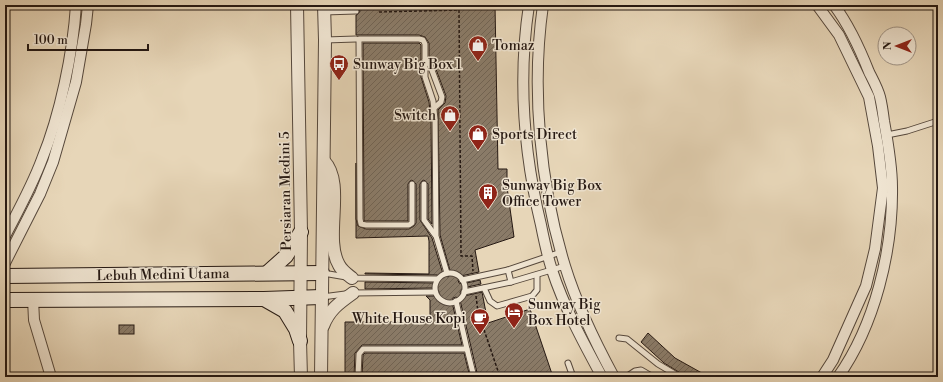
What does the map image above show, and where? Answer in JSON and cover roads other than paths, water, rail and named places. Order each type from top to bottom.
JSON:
[{"type":"main road","points":[[267,273],[286,256],[301,232]]},
{"type":"main road","name":"Lebuh Medini Utama","points":[[5,276],[322,273]]},
{"type":"main road","name":"Lebuh Medini Utama","points":[[5,300],[264,299],[321,297]]},
{"type":"main road","points":[[264,299],[285,311],[296,329],[300,341]]},
{"type":"street","points":[[5,236],[29,190],[43,158],[54,125],[65,78],[75,23],[76,5]]},
{"type":"street","points":[[5,263],[40,194],[53,162],[76,82],[88,5]]},
{"type":"street","name":"Persiaran Medini 5","points":[[297,5],[301,232],[301,377]]},
{"type":"street","points":[[529,5],[526,26],[524,92],[528,157],[536,207],[552,271],[574,325],[602,377]]},
{"type":"street","points":[[543,5],[540,26],[538,91],[542,155],[549,204],[565,266],[584,318],[614,377]]},
{"type":"street","points":[[817,5],[838,35],[869,97],[878,146],[883,188],[875,249],[866,286],[833,360],[822,377]]},
{"type":"street","points":[[838,377],[844,369],[865,328],[879,291],[886,252],[892,187],[887,135],[880,96],[840,7]]},
{"type":"street","points":[[321,377],[325,40],[324,9]]},
{"type":"street","points":[[323,160],[329,167],[333,189],[335,255],[342,270],[352,278]]},
{"type":"street","points":[[321,331],[327,316],[332,309],[353,293]]},
{"type":"street","points":[[33,299],[34,320],[51,377]]},
{"type":"lane","points":[[324,9],[356,12]]},
{"type":"lane","points":[[325,40],[356,39]]},
{"type":"lane","points":[[412,184],[412,223],[409,225],[361,224],[359,184],[359,39],[421,39],[425,44],[425,77],[434,108],[436,236],[447,273]]},
{"type":"lane","points":[[425,60],[430,65],[442,97],[441,102],[434,108]]},
{"type":"lane","points":[[887,135],[907,131],[938,121]]},
{"type":"lane","points":[[424,184],[424,220],[436,236]]},
{"type":"lane","points":[[462,280],[508,270],[562,252]]},
{"type":"lane","points":[[464,292],[511,282],[565,266]]},
{"type":"lane","points":[[508,270],[511,282]]},
{"type":"lane","points":[[322,273],[352,278],[437,279]]},
{"type":"lane","points":[[443,274],[456,274],[464,283],[464,292],[462,296],[452,303],[440,299],[435,292],[435,283],[437,279],[443,274]]},
{"type":"lane","points":[[484,288],[490,301],[497,306],[532,296],[537,290],[537,275]]},
{"type":"lane","points":[[321,297],[353,293],[435,292]]},
{"type":"lane","points":[[456,301],[474,377]]},
{"type":"lane","points":[[619,338],[627,339],[658,364],[680,377]]},
{"type":"lane","points":[[358,377],[359,352],[365,348],[467,349]]},
{"type":"lane","points":[[568,363],[573,377]]},
{"type":"lane","points":[[626,377],[641,370],[653,377]]},
{"type":"place","name":"Tomaz","points":[[478,62]]},
{"type":"place","name":"Sunway Big Box 1","points":[[339,81]]},
{"type":"place","name":"Switch","points":[[450,132]]},
{"type":"place","name":"Sports Direct","points":[[478,151]]},
{"type":"place","name":"Sunway Big Box Office Tower","points":[[488,210]]},
{"type":"place","name":"Sunway Big Box Hotel","points":[[514,329]]},
{"type":"place","name":"White House Kopi","points":[[480,335]]}]
